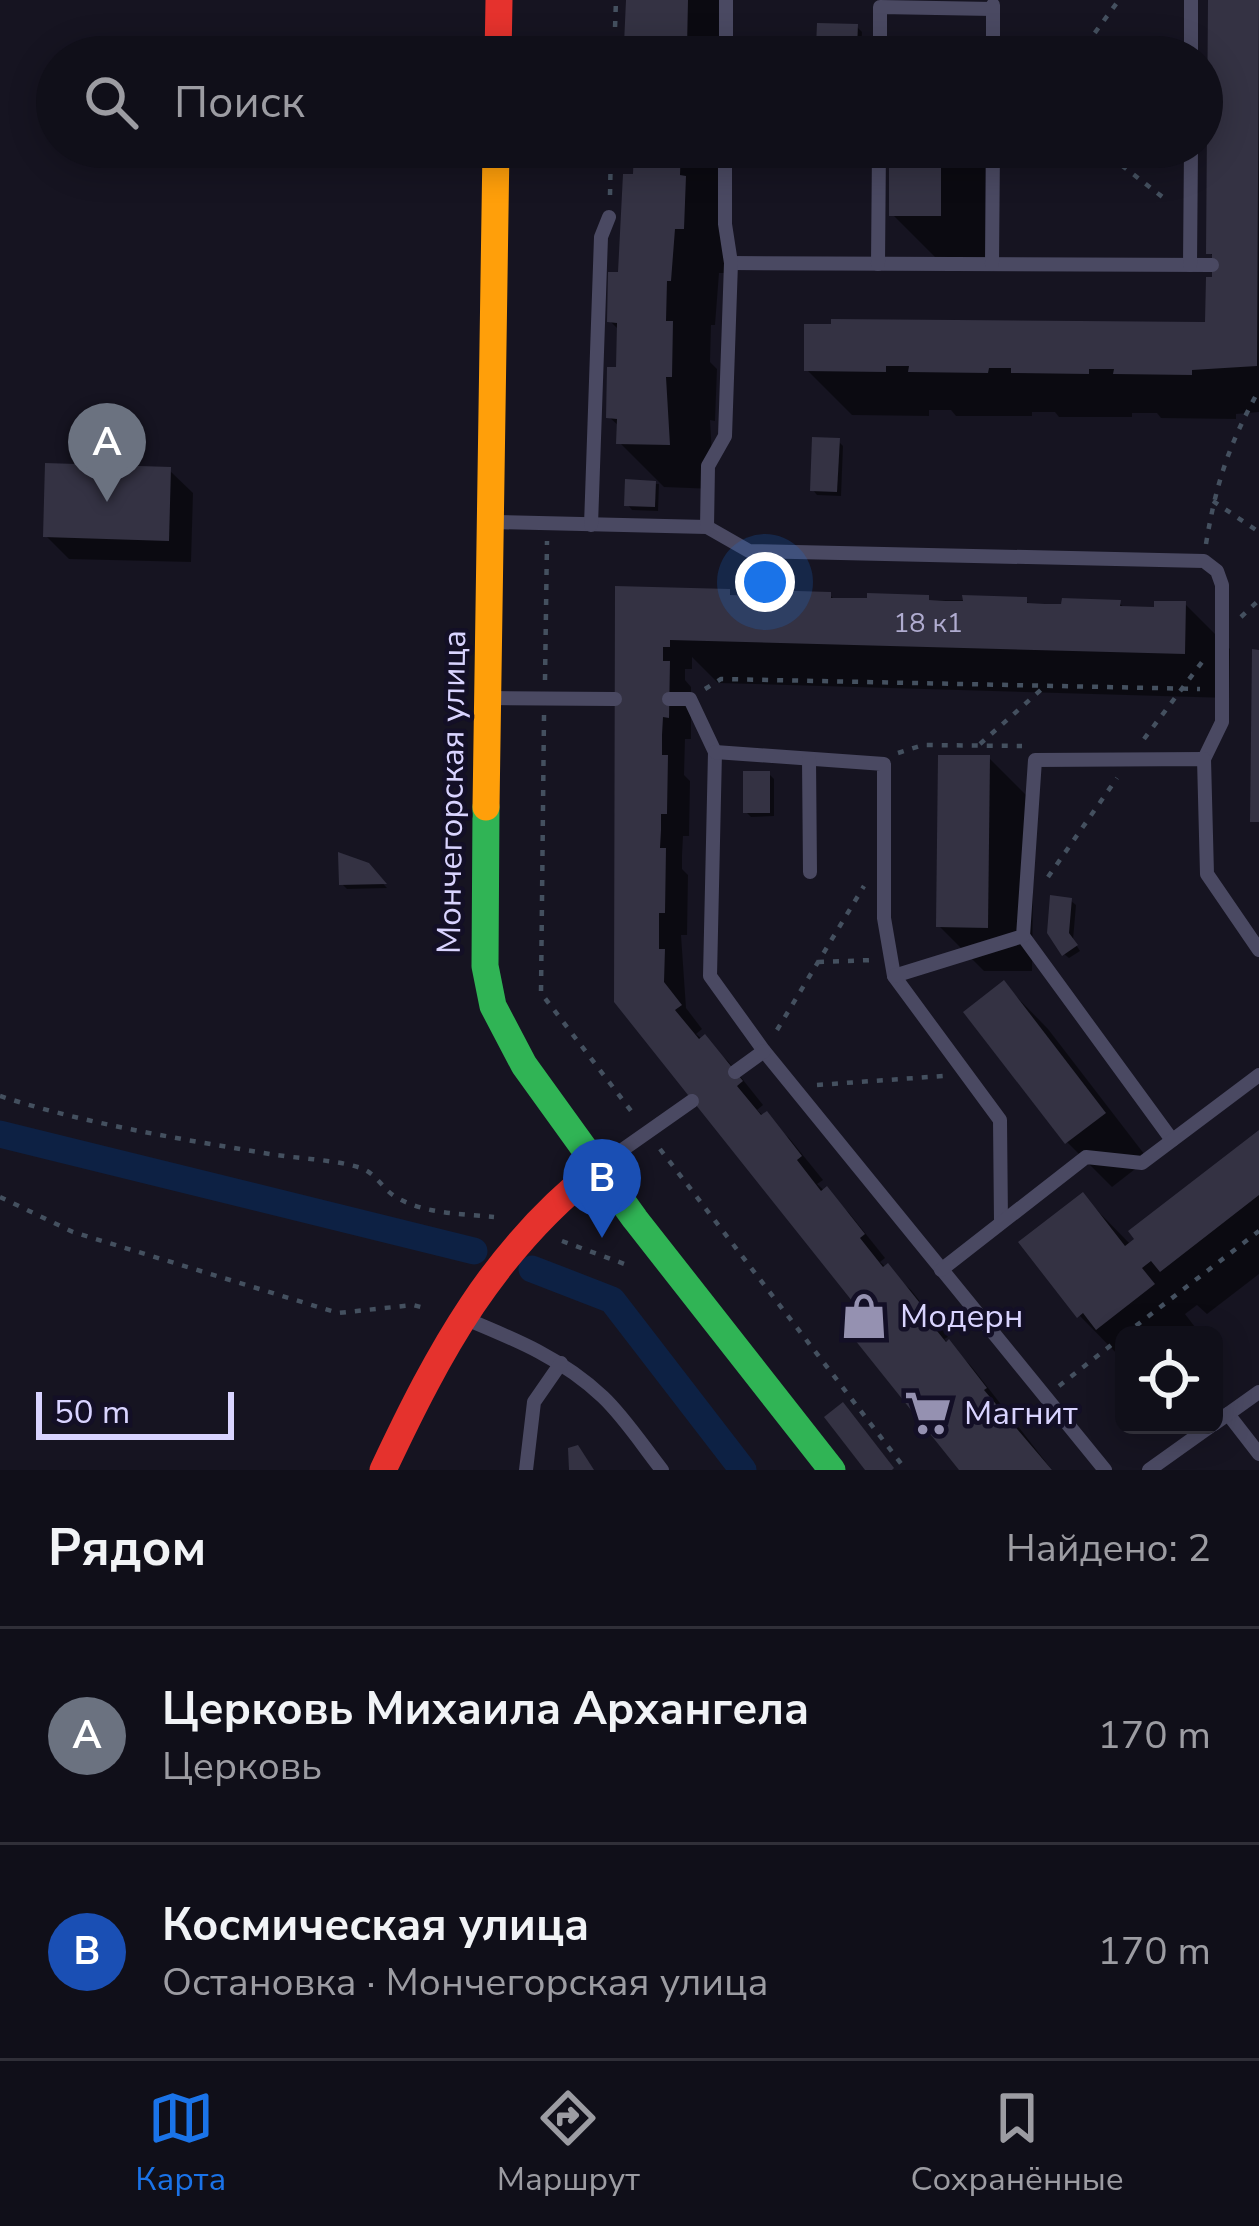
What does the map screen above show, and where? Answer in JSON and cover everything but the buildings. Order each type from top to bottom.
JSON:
[{"type":"street","points":[[498,36],[499,0]]},
{"type":"street","name":"Мончегорская улица","points":[[496,168],[484,949],[493,1006],[524,1065],[598,1168],[832,1470]]},
{"type":"street","points":[[382,1470],[425,1378],[462,1318],[528,1228],[558,1195],[598,1168]]},
{"type":"lane","points":[[726,0],[726,36]]},
{"type":"lane","points":[[1191,36],[1192,0]]},
{"type":"lane","points":[[880,36],[880,7],[993,5],[993,36]]},
{"type":"lane","points":[[707,527],[708,466],[724,436],[731,263],[725,168]]},
{"type":"lane","points":[[878,264],[879,168]]},
{"type":"lane","points":[[992,264],[993,168]]},
{"type":"lane","points":[[1190,265],[1191,168]]},
{"type":"lane","points":[[591,525],[601,238],[609,217]]},
{"type":"lane","points":[[731,263],[1212,265]]},
{"type":"lane","points":[[491,522],[707,527],[749,550],[1204,561],[1217,571],[1222,585],[1222,722],[1204,759],[1207,874],[1259,950]]},
{"type":"lane","points":[[488,698],[615,699]]},
{"type":"lane","points":[[669,699],[690,699],[715,752],[710,976],[764,1051],[1105,1470]]},
{"type":"lane","points":[[715,752],[884,764],[884,918],[895,976],[1000,1120],[1001,1222]]},
{"type":"lane","points":[[809,759],[810,872]]},
{"type":"lane","points":[[1172,1140],[1023,936],[1035,760],[1204,759]]},
{"type":"lane","points":[[895,976],[1023,936]]},
{"type":"lane","points":[[735,1072],[764,1051]]},
{"type":"lane","points":[[941,1270],[1086,1157],[1142,1163],[1259,1075]]},
{"type":"lane","points":[[598,1168],[692,1101]]},
{"type":"lane","points":[[462,1318],[561,1363],[605,1399],[662,1470]]},
{"type":"lane","points":[[526,1470],[534,1402],[561,1363]]},
{"type":"lane","points":[[1223,1417],[1259,1392]]},
{"type":"lane","points":[[1228,1414],[1259,1454]]},
{"type":"lane","points":[[1149,1470],[1199,1434]]},
{"type":"path","points":[[615,36],[616,0]]},
{"type":"path","points":[[1092,36],[1119,0]]},
{"type":"path","points":[[609,217],[610,168]]},
{"type":"path","points":[[1125,168],[1190,219]]},
{"type":"path","points":[[1204,561],[1231,440],[1259,390]]},
{"type":"path","points":[[1214,501],[1259,532]]},
{"type":"path","points":[[548,524],[541,994],[906,1470]]},
{"type":"path","points":[[690,699],[722,679],[1222,689]]},
{"type":"path","points":[[980,744],[1046,686]]},
{"type":"path","points":[[884,764],[910,747],[1016,743],[1035,760]]},
{"type":"path","points":[[764,1051],[884,854]]},
{"type":"path","points":[[818,962],[891,959]]},
{"type":"path","points":[[793,1087],[966,1074]]},
{"type":"path","points":[[0,1096],[43,1110],[360,1168],[404,1202],[436,1211],[498,1217],[634,1268]]},
{"type":"path","points":[[0,1198],[73,1232],[338,1313],[413,1305],[462,1318]]},
{"type":"path","points":[[1136,1326],[1259,1231]]},
{"type":"path","points":[[1045,1396],[1115,1342]]},
{"type":"waterway","points":[[0,1134],[474,1251]]},
{"type":"waterway","points":[[532,1269],[612,1300],[743,1470]]},
{"type":"traffic: fast","points":[[486,807],[485,966],[493,1006],[524,1065],[635,1219],[832,1470]]},
{"type":"traffic: slow","points":[[486,807],[496,168]]},
{"type":"traffic: jam","points":[[498,36],[499,0]]},
{"type":"traffic: jam","points":[[383,1470],[425,1384],[472,1305],[528,1233],[598,1168]]},
{"type":"place","name":"Церковь Михаила Архангела","points":[[107,502]]},
{"type":"place","name":"Космическая улица","points":[[602,1238]]},
{"type":"place","name":"Модерн","points":[[864,1316]]},
{"type":"place","name":"Магнит","points":[[928,1413]]}]
